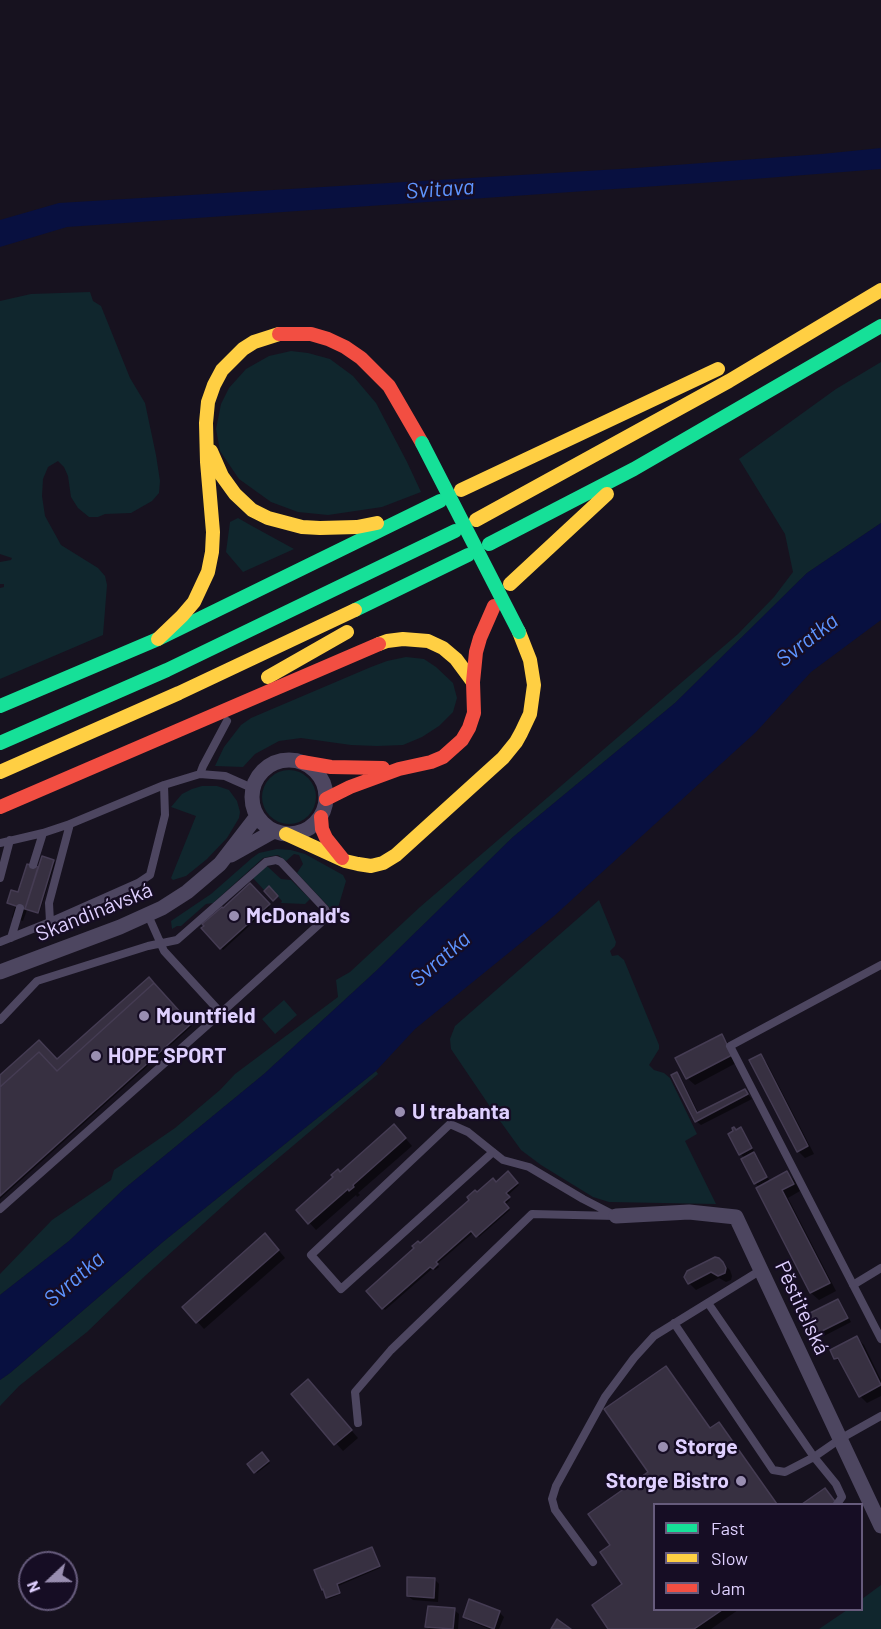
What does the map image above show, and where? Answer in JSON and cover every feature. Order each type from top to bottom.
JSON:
[{"type":"highway","points":[[477,520],[729,381],[881,290]]},
{"type":"highway","points":[[461,490],[858,304]]},
{"type":"highway","points":[[489,544],[634,469],[881,326]]},
{"type":"highway","points":[[158,639],[194,602],[208,572],[213,532],[206,423],[208,402],[222,370],[243,349],[278,334],[311,334],[345,347],[361,358],[389,386],[422,442],[519,632],[530,660],[534,686],[530,714],[516,742],[503,758],[396,855],[383,863],[370,866],[345,861],[280,833]]},
{"type":"highway","points":[[207,438],[222,476],[235,494],[252,510],[285,524],[311,527],[357,527],[427,508]]},
{"type":"highway","points":[[510,584],[634,469]]},
{"type":"highway","points":[[0,706],[158,639],[440,501]]},
{"type":"highway","points":[[0,743],[167,670],[455,531]]},
{"type":"highway","points":[[0,772],[179,693],[470,559],[402,602]]},
{"type":"highway","points":[[326,799],[350,787],[399,769],[442,757],[451,752],[462,740],[474,713],[473,682],[476,652],[494,606]]},
{"type":"highway","points":[[191,725],[240,692],[362,624]]},
{"type":"highway","points":[[0,807],[387,641],[403,639],[428,641],[456,659],[473,682]]},
{"type":"highway","points":[[302,762],[332,767],[399,769]]},
{"type":"highway","points":[[321,817],[322,829],[326,838],[345,861]]},
{"type":"street","points":[[292,759],[302,762],[310,766],[323,780],[326,799],[321,817],[314,825],[296,834],[280,833],[267,827],[257,816],[251,798],[252,788],[256,778],[271,764],[292,759]]},
{"type":"street","name":"Skandinávská","points":[[0,972],[147,915],[188,892],[226,858],[257,816]]},
{"type":"street","name":"Skandinávská","points":[[226,858],[280,833]]},
{"type":"street","name":"Pěstitelská","points":[[616,1216],[689,1212],[736,1217],[881,1526]]},
{"type":"lane","points":[[200,774],[227,721]]},
{"type":"lane","points":[[0,843],[70,824],[164,785],[200,774],[225,776],[252,788]]},
{"type":"lane","points":[[0,942],[138,883],[150,875],[165,815],[164,785]]},
{"type":"lane","points":[[50,922],[49,903],[70,824]]},
{"type":"lane","points":[[33,865],[43,833]]},
{"type":"lane","points":[[0,878],[10,840]]},
{"type":"lane","points":[[0,1020],[37,981],[160,943],[177,940],[261,865],[272,860],[281,862],[325,909],[327,914],[326,918],[221,1013],[0,1209]]},
{"type":"lane","points":[[11,938],[20,908]]},
{"type":"lane","points":[[147,915],[160,943],[171,958],[221,1013]]},
{"type":"lane","points":[[881,965],[730,1046],[881,1340]]},
{"type":"lane","points":[[493,1152],[341,1289],[311,1255],[450,1125],[468,1132],[493,1152],[503,1160],[529,1167],[616,1216]]},
{"type":"lane","points":[[358,1423],[355,1392],[391,1350],[532,1214],[616,1216]]},
{"type":"lane","points":[[853,1285],[881,1268]]},
{"type":"lane","points":[[594,1562],[555,1510],[552,1498],[556,1486],[605,1397],[634,1358],[654,1336],[761,1270]]},
{"type":"lane","points":[[708,1304],[836,1484],[842,1497],[838,1503]]},
{"type":"lane","points":[[674,1323],[772,1470],[785,1472],[881,1416]]},
{"type":"shaded area","points":[[90,292],[93,301],[101,306],[130,378],[145,403],[156,455],[160,481],[159,493],[152,501],[131,513],[89,517],[78,508],[71,497],[68,476],[64,467],[58,461],[48,467],[43,479],[42,496],[45,516],[61,545],[98,568],[105,576],[107,585],[103,635],[0,679],[0,588],[4,587],[4,584],[0,584],[0,562],[12,558],[0,554],[0,301],[31,294]]},
{"type":"shaded area","points":[[291,351],[330,359],[353,376],[376,403],[421,492],[382,507],[328,515],[298,512],[271,502],[239,479],[220,451],[216,429],[221,404],[229,388],[246,369],[269,356]]},
{"type":"shaded area","points":[[881,362],[881,523],[807,573],[675,703],[513,837],[376,971],[264,1074],[124,1189],[69,1241],[0,1295],[0,1274],[52,1220],[111,1180],[114,1170],[175,1128],[220,1090],[235,1074],[338,997],[336,980],[350,972],[420,907],[738,634],[774,597],[793,572],[785,534],[739,459],[836,389]]},
{"type":"shaded area","points":[[238,518],[294,549],[243,572],[226,552],[230,522]]},
{"type":"shaded area","points":[[406,657],[424,659],[436,667],[453,683],[457,698],[453,712],[439,726],[422,737],[403,745],[377,746],[301,738],[279,741],[255,754],[243,767],[215,766],[224,747],[241,725],[251,718],[371,667]]},
{"type":"shaded area","points":[[284,770],[294,770],[304,774],[312,782],[316,797],[312,812],[304,820],[294,824],[284,824],[274,820],[266,812],[262,802],[262,792],[266,782],[274,774]]},
{"type":"shaded area","points":[[202,786],[217,786],[229,790],[237,801],[239,818],[227,838],[207,859],[186,876],[173,880],[171,878],[196,816],[171,807],[182,794]]},
{"type":"shaded area","points":[[277,849],[305,854],[343,875],[346,881],[337,911],[333,916],[331,909],[297,873],[303,864],[299,855],[294,854],[286,861],[278,855],[263,858],[213,903],[206,904],[181,926],[172,929],[171,921],[211,894],[252,858],[259,853]]},
{"type":"shaded area","points":[[267,866],[281,879],[291,880],[310,899],[305,904],[281,903],[282,901],[269,887],[264,890],[253,878]]},
{"type":"shaded area","points":[[599,900],[616,942],[610,951],[612,956],[618,955],[624,960],[659,1045],[649,1065],[670,1078],[697,1134],[685,1141],[716,1204],[609,1202],[593,1197],[521,1150],[451,1049],[450,1039],[455,1026]]},
{"type":"shaded area","points":[[284,1000],[297,1015],[275,1034],[262,1019]]},
{"type":"shaded area","points":[[376,1071],[378,1074],[243,1188],[146,1275],[87,1332],[19,1386],[0,1406],[0,1380],[164,1241]]},
{"type":"shaded area","points":[[881,1585],[881,1629],[819,1629],[846,1611],[863,1611],[863,1598]]},
{"type":"water","name":"Svitava","points":[[881,148],[881,169],[67,227],[0,247],[0,220],[59,203],[636,168]]},
{"type":"water","name":"Svratka","points":[[881,523],[881,620],[811,672],[756,732],[554,916],[415,1029],[376,1071],[164,1241],[0,1380],[0,1295],[69,1241],[124,1189],[264,1074],[376,971],[513,837],[675,703],[807,573]]},
{"type":"building","points":[[42,856],[54,860],[38,913],[25,909]]},
{"type":"building","points":[[27,864],[38,867],[25,909],[7,903],[11,890],[18,892]]},
{"type":"building","name":"McDonald's","points":[[250,883],[270,904],[220,949],[201,928],[204,926],[202,924]]},
{"type":"building","points":[[269,886],[278,896],[273,901],[264,891]]},
{"type":"building","points":[[149,977],[154,983],[57,1071],[39,1052],[0,1087],[0,1075],[39,1040],[57,1059]]},
{"type":"building","points":[[154,983],[191,1024],[0,1196],[0,1087],[39,1052],[57,1071]]},
{"type":"building","points":[[722,1034],[732,1055],[686,1079],[675,1058]]},
{"type":"building","points":[[761,1054],[808,1146],[797,1152],[749,1060]]},
{"type":"building","points":[[677,1072],[697,1113],[745,1089],[748,1094],[695,1122],[671,1075]]},
{"type":"building","points":[[394,1124],[406,1138],[353,1185],[354,1187],[349,1191],[348,1189],[308,1224],[296,1210],[333,1177],[331,1175],[338,1169],[340,1172]]},
{"type":"building","points":[[734,1127],[736,1130],[741,1127],[752,1148],[739,1155],[728,1134],[733,1131]]},
{"type":"building","points":[[754,1152],[767,1177],[754,1184],[741,1159]]},
{"type":"building","points":[[508,1171],[518,1183],[506,1193],[510,1197],[504,1202],[509,1208],[476,1237],[471,1231],[436,1262],[438,1264],[433,1269],[430,1267],[382,1309],[366,1291],[414,1248],[412,1246],[418,1241],[420,1243],[469,1200],[467,1197],[475,1190],[477,1192],[493,1178],[496,1182]]},
{"type":"building","points":[[787,1171],[794,1184],[782,1190],[830,1283],[810,1293],[756,1188]]},
{"type":"building","points":[[265,1233],[279,1250],[196,1323],[182,1307]]},
{"type":"building","points":[[715,1257],[723,1262],[726,1268],[725,1273],[718,1276],[711,1272],[688,1284],[684,1277],[687,1271]]},
{"type":"building","points":[[838,1299],[848,1318],[818,1333],[808,1314]]},
{"type":"building","points":[[857,1336],[881,1385],[859,1397],[838,1358],[834,1359],[830,1350]]},
{"type":"building","points":[[666,1366],[710,1428],[719,1422],[776,1503],[653,1503],[653,1611],[721,1611],[694,1629],[608,1629],[592,1605],[622,1584],[600,1552],[610,1545],[588,1514],[648,1472],[604,1409]]},
{"type":"building","points":[[308,1379],[352,1430],[334,1445],[291,1394]]},
{"type":"building","points":[[262,1452],[269,1461],[254,1473],[247,1464]]},
{"type":"building","points":[[825,1488],[836,1503],[803,1503]]},
{"type":"building","points":[[372,1547],[380,1566],[337,1584],[340,1593],[326,1598],[314,1570]]},
{"type":"building","points":[[407,1577],[435,1578],[434,1598],[407,1596]]},
{"type":"building","points":[[469,1599],[500,1611],[494,1629],[463,1617]]},
{"type":"building","points":[[428,1606],[455,1608],[453,1629],[425,1627]]},
{"type":"building","points":[[557,1619],[571,1629],[551,1629]]},
{"type":"traffic: fast","points":[[489,544],[634,469],[881,326]]},
{"type":"traffic: fast","points":[[422,443],[519,632]]},
{"type":"traffic: fast","points":[[0,706],[158,639],[440,501]]},
{"type":"traffic: fast","points":[[0,743],[167,670],[455,531]]},
{"type":"traffic: fast","points":[[355,610],[468,555]]},
{"type":"traffic: slow","points":[[476,520],[729,381],[881,290]]},
{"type":"traffic: slow","points":[[158,639],[194,602],[208,572],[213,532],[206,423],[208,402],[214,385],[222,370],[243,349],[254,342],[279,334]]},
{"type":"traffic: slow","points":[[461,490],[718,369]]},
{"type":"traffic: slow","points":[[211,451],[222,476],[235,494],[252,510],[268,518],[302,527],[320,528],[357,527],[377,523]]},
{"type":"traffic: slow","points":[[510,584],[607,494]]},
{"type":"traffic: slow","points":[[0,772],[179,693],[355,610]]},
{"type":"traffic: slow","points":[[268,677],[347,632]]},
{"type":"traffic: slow","points":[[286,834],[345,861],[358,864],[371,866],[383,863],[396,855],[503,758],[521,733],[530,714],[534,685],[530,660],[519,632]]},
{"type":"traffic: slow","points":[[379,644],[403,639],[428,641],[443,648],[456,659],[473,682]]},
{"type":"traffic: jam","points":[[279,334],[311,334],[345,347],[361,358],[389,386],[422,443]]},
{"type":"traffic: jam","points":[[326,799],[350,787],[399,769],[443,757],[462,740],[474,713],[473,682],[476,652],[494,606]]},
{"type":"traffic: jam","points":[[0,807],[379,644]]},
{"type":"traffic: jam","points":[[302,762],[331,767],[383,768]]},
{"type":"traffic: jam","points":[[321,817],[322,829],[326,838],[342,858]]},
{"type":"place","name":"McDonald's","points":[[234,916]]},
{"type":"place","name":"Mountfield","points":[[144,1016]]},
{"type":"place","name":"HOPE SPORT","points":[[96,1056]]},
{"type":"place","name":"U trabanta","points":[[400,1112]]},
{"type":"place","name":"Storge","points":[[663,1447]]},
{"type":"place","name":"Storge Bistro","points":[[741,1481]]}]
